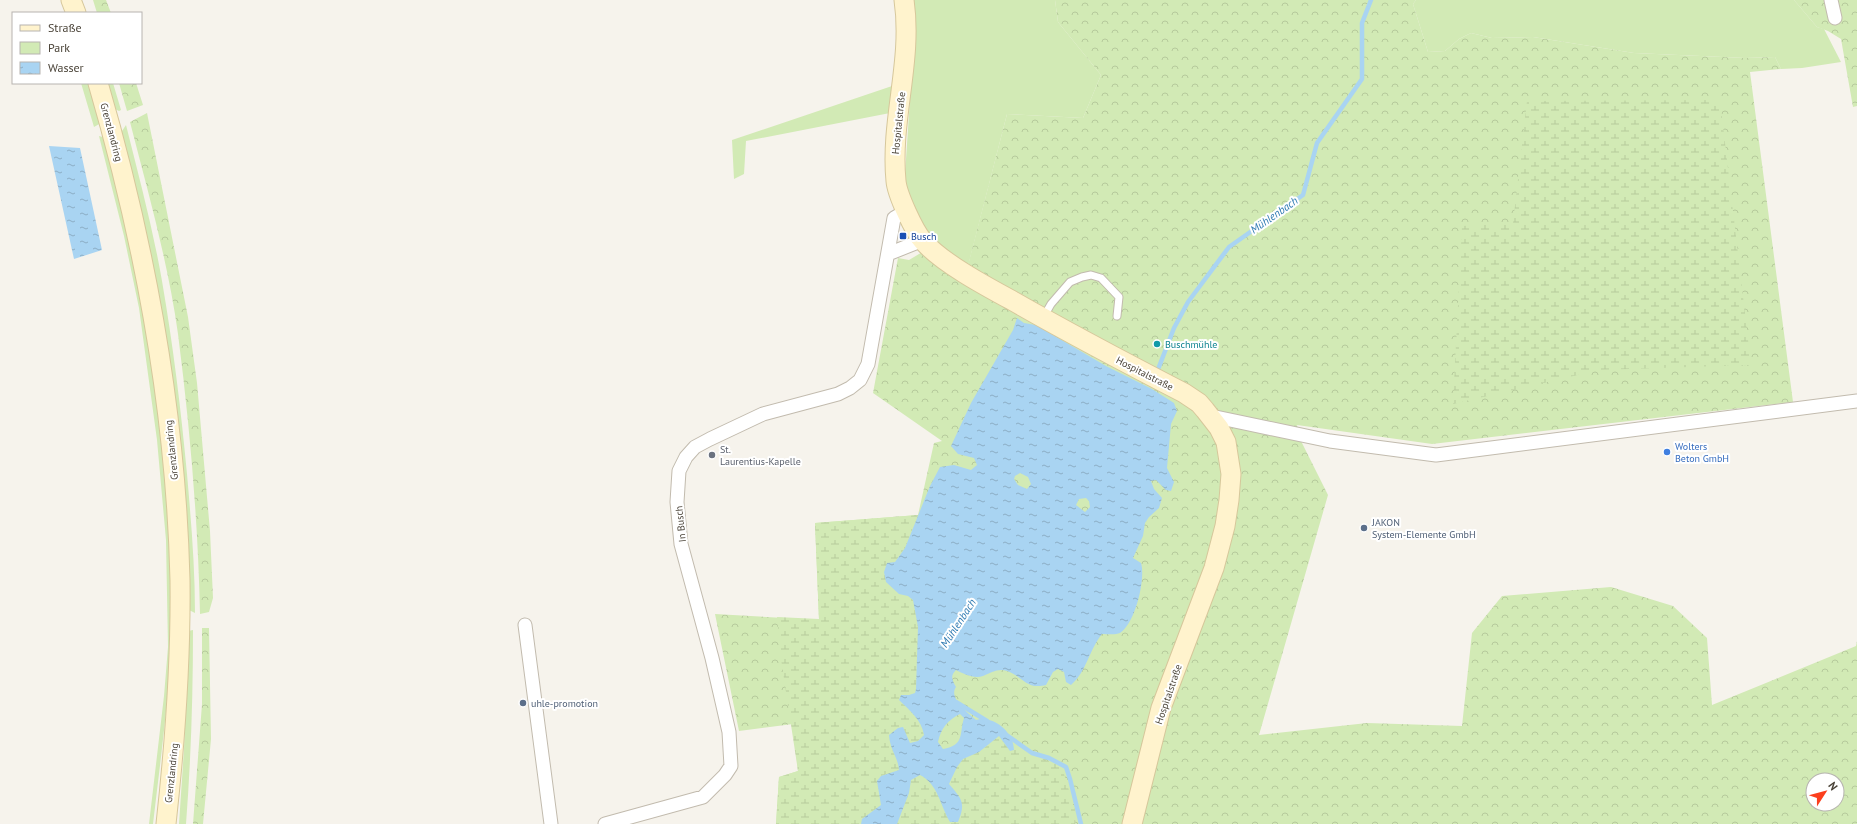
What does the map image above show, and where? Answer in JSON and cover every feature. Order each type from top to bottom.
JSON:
[{"type":"street","points":[[72,0],[76,12]]},
{"type":"street","name":"Hospitalstraße","points":[[904,0],[906,46],[894,152],[896,183],[901,201],[922,240],[944,258],[980,282],[1042,318],[1184,393],[1199,403],[1211,416],[1226,442],[1230,460],[1230,493],[1225,526],[1214,568],[1161,708],[1132,824]]},
{"type":"street","points":[[1832,0],[1835,18]]},
{"type":"street","name":"Grenzlandring","points":[[98,84],[132,210],[148,291],[164,383],[174,475],[180,579],[179,664],[174,744],[166,824]]},
{"type":"street","name":"In Busch","points":[[605,824],[703,797],[725,775],[731,766],[729,732],[712,658],[681,544],[677,496],[679,471],[686,457],[695,448],[710,439],[763,414],[838,394],[860,380],[868,364],[894,218],[906,211]]},
{"type":"street","points":[[888,254],[922,240]]},
{"type":"street","points":[[1211,416],[1330,441],[1436,454],[1857,400]]},
{"type":"street","points":[[525,625],[551,824]]},
{"type":"lane","points":[[1042,318],[1051,304],[1070,282],[1091,275],[1101,278],[1119,297],[1117,316]]},
{"type":"green space","points":[[93,0],[106,0],[111,12],[97,12]]},
{"type":"green space","points":[[909,0],[1055,0],[1058,22],[1101,75],[1083,118],[1007,114],[967,270],[938,247],[917,216],[908,198],[905,174],[913,54]]},
{"type":"green space","points":[[1055,0],[1416,0],[1413,4],[1428,52],[1445,51],[1459,39],[1471,33],[1492,38],[1533,37],[1634,53],[1745,58],[1775,57],[1781,69],[1750,72],[1793,402],[1432,444],[1297,425],[1301,441],[1328,495],[1259,735],[1367,723],[1462,726],[1472,633],[1502,596],[1611,587],[1673,606],[1707,638],[1712,705],[1856,646],[1857,641],[1857,824],[776,824],[779,777],[798,771],[793,724],[739,731],[715,614],[819,620],[815,523],[918,515],[934,443],[942,441],[873,393],[898,258],[909,260],[924,251],[967,269],[1007,114],[1083,118],[1101,75],[1058,22]]},
{"type":"green space","points":[[1416,0],[1794,0],[1817,27],[1824,29],[1841,62],[1802,68],[1781,69],[1775,57],[1745,58],[1634,53],[1533,37],[1492,38],[1471,33],[1459,39],[1445,51],[1428,52],[1413,4]]},
{"type":"green space","points":[[1794,0],[1857,0],[1857,106],[1853,107],[1841,39],[1828,31],[1817,27]]},
{"type":"green space","points":[[81,84],[88,84],[101,123],[94,127]]},
{"type":"green space","points":[[108,84],[113,84],[121,110],[119,111],[115,109]]},
{"type":"green space","points":[[119,84],[136,84],[143,105],[127,111]]},
{"type":"green space","points":[[895,85],[890,113],[746,141],[744,174],[734,179],[732,140]]},
{"type":"green space","points":[[1720,100],[1751,365],[1599,370],[1453,404],[1462,226],[1513,223],[1527,101]]},
{"type":"green space","points":[[147,113],[188,317],[197,383],[210,531],[213,598],[209,612],[200,614],[193,474],[178,334],[169,280],[130,122]]},
{"type":"green space","points":[[126,125],[146,203],[162,281],[173,353],[182,425],[194,560],[195,613],[189,610],[120,134]]},
{"type":"green space","points":[[99,136],[106,138],[130,242],[150,348],[164,454],[171,561],[171,642],[165,720],[153,824],[149,824],[164,696],[168,647],[166,540],[157,440],[139,308],[124,236]]},
{"type":"green space","points":[[918,515],[905,548],[895,562],[887,563],[899,594],[908,595],[913,600],[918,627],[916,689],[915,692],[909,695],[903,704],[916,718],[924,735],[918,741],[910,743],[905,734],[890,746],[899,763],[899,770],[881,776],[877,781],[881,805],[862,819],[861,824],[776,824],[779,777],[798,771],[781,659],[777,617],[819,619],[815,523]]},
{"type":"green space","points":[[202,628],[209,628],[211,739],[203,824],[193,824],[202,704]]},
{"type":"green space","points":[[193,630],[193,679],[186,824],[179,824],[184,749],[188,631]]},
{"type":"green space","points":[[999,736],[1005,745],[1014,750],[1014,745],[1033,757],[1061,764],[1076,814],[1075,824],[897,824],[909,793],[911,779],[920,775],[931,784],[939,796],[956,793],[949,784],[957,767],[963,759],[979,752]]},
{"type":"water","points":[[49,146],[80,148],[102,250],[74,259]]},
{"type":"water","points":[[1017,318],[1024,323],[1036,325],[1106,366],[1152,389],[1174,403],[1177,411],[1171,424],[1167,468],[1174,482],[1171,491],[1166,490],[1156,480],[1151,481],[1154,489],[1162,498],[1159,508],[1145,523],[1143,536],[1133,558],[1141,563],[1142,570],[1141,590],[1135,611],[1130,621],[1120,633],[1102,634],[1081,673],[1071,685],[1066,682],[1064,672],[1058,669],[1053,672],[1046,685],[1039,686],[1029,684],[1004,670],[998,670],[980,677],[976,677],[956,670],[952,678],[956,687],[954,691],[955,696],[960,705],[976,720],[989,720],[1001,726],[1010,737],[1014,750],[1010,751],[999,736],[979,752],[963,759],[957,767],[949,784],[960,798],[962,806],[958,822],[950,822],[935,789],[920,775],[911,780],[909,793],[897,824],[861,824],[862,819],[881,805],[877,781],[881,776],[899,770],[889,735],[898,728],[903,727],[910,743],[918,741],[924,735],[923,729],[918,720],[899,700],[901,695],[915,693],[916,689],[918,627],[913,600],[908,596],[899,594],[886,582],[884,572],[887,563],[895,562],[905,548],[930,486],[940,467],[954,465],[971,470],[977,465],[974,458],[958,454],[951,446],[971,403],[1013,330]],"holes":[[[1020,473],[1028,477],[1031,484],[1027,489],[1018,485],[1014,479],[1015,476]],[[1086,498],[1089,501],[1090,507],[1085,512],[1076,505],[1079,499]],[[960,714],[964,718],[960,738],[955,745],[943,749],[938,742],[941,733],[946,725]]]},
{"type":"waterway","name":"Mühlenbach","points":[[1157,372],[1174,328],[1188,302],[1229,247],[1303,195],[1317,143],[1362,79],[1362,23],[1371,0]]},
{"type":"waterway","name":"Mühlenbach","points":[[956,702],[987,721]]},
{"type":"waterway","name":"Mühlenbach","points":[[1008,736],[1032,753],[1049,758],[1066,767],[1081,824]]},
{"type":"place","name":"Busch","points":[[903,236]]},
{"type":"place","name":"Buschmühle","points":[[1157,344]]},
{"type":"place","name":"Wolters Beton GmbH","points":[[1667,452]]},
{"type":"place","name":"St. Laurentius-Kapelle","points":[[712,455]]},
{"type":"place","name":"JAKON System-Elemente GmbH","points":[[1364,528]]},
{"type":"place","name":"uhle-promotion","points":[[523,703]]}]
